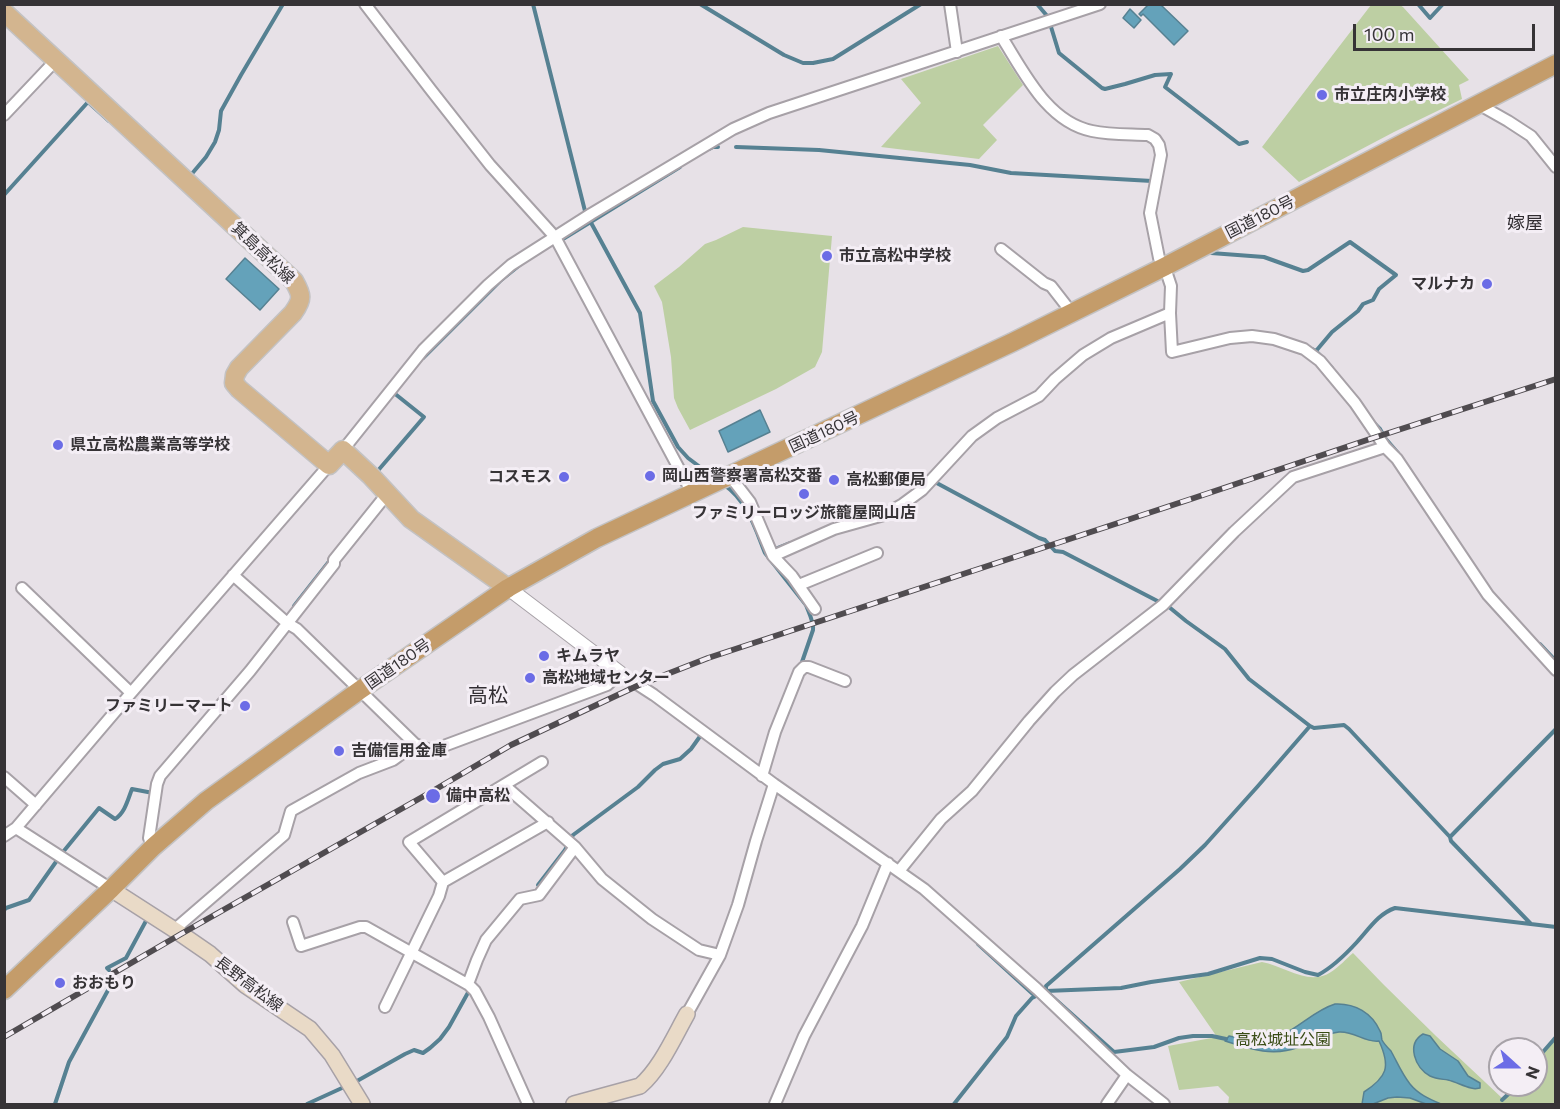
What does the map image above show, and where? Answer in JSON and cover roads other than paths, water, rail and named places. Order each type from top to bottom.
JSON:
[{"type":"highway","name":"国道180号","points":[[4,990],[153,847],[206,801],[360,690],[508,588],[597,538],[1013,342],[1164,267],[1556,64]]},
{"type":"main road","name":"箕島高松線","points":[[4,12],[294,281],[301,298],[299,306],[239,368],[234,383],[329,465]]},
{"type":"main road","points":[[329,465],[343,450],[411,519],[508,588]]},
{"type":"main road","name":"長野高松線","points":[[111,889],[175,929],[210,954],[236,978],[316,1034],[332,1054],[362,1104]]},
{"type":"main road","points":[[574,1104],[640,1086],[656,1068],[687,1014]]},
{"type":"street","points":[[365,4],[490,165],[555,237],[692,493]]},
{"type":"street","points":[[950,4],[957,52]]},
{"type":"street","points":[[343,450],[423,350],[468,304],[511,265],[733,129],[769,113],[1100,4]]},
{"type":"street","points":[[1001,36],[1029,81],[1059,115],[1074,124],[1094,131],[1148,135],[1155,139],[1159,146],[1161,155],[1150,213],[1159,258],[1171,286],[1172,352],[1230,338],[1252,336],[1274,339],[1304,349],[1320,361],[1355,403],[1385,447],[1397,459],[1488,595],[1556,670]]},
{"type":"street","points":[[4,115],[56,60]]},
{"type":"street","points":[[1478,104],[1531,136],[1556,167]]},
{"type":"street","points":[[1001,249],[1051,286],[1072,313]]},
{"type":"street","points":[[772,552],[834,529],[884,515],[903,504],[922,490],[972,436],[997,418],[1039,396],[1083,355],[1111,338],[1170,313]]},
{"type":"street","points":[[899,871],[941,819],[972,791],[1055,692],[1073,675],[1165,604],[1234,532],[1293,477],[1385,447]]},
{"type":"street","points":[[4,836],[16,828],[329,465]]},
{"type":"street","points":[[722,479],[750,502],[772,552],[799,585],[814,609]]},
{"type":"street","points":[[153,847],[149,838],[160,776],[250,671],[387,494]]},
{"type":"street","points":[[799,585],[878,553]]},
{"type":"street","points":[[233,575],[287,623],[297,629],[415,744],[429,750],[608,685],[620,673]]},
{"type":"street","points":[[22,588],[131,693]]},
{"type":"street","points":[[508,588],[762,776],[773,787],[924,889],[1041,993],[1127,1075],[1164,1104]]},
{"type":"street","points":[[762,776],[779,721],[799,672],[804,667],[809,667],[846,681]]},
{"type":"street","points":[[175,929],[284,836],[291,811],[359,773],[393,760],[415,744]]},
{"type":"street","points":[[443,882],[409,842],[542,762]]},
{"type":"street","points":[[4,777],[36,805]]},
{"type":"street","points":[[504,785],[571,843],[602,879],[652,919],[699,950],[720,955]]},
{"type":"street","points":[[687,1014],[720,955],[738,905],[773,787]]},
{"type":"street","points":[[385,1007],[439,896],[443,882],[548,822]]},
{"type":"street","points":[[16,828],[111,889]]},
{"type":"street","points":[[470,986],[477,960],[486,940],[520,900],[539,895],[571,843]]},
{"type":"street","points":[[775,1104],[804,1036],[862,926],[887,866]]},
{"type":"street","points":[[293,922],[301,946],[366,927],[470,986],[489,1017],[528,1104]]},
{"type":"street","points":[[1107,1104],[1127,1075]]},
{"type":"water","points":[[1148,5],[1161,5],[1188,31],[1174,45],[1143,14],[1141,16],[1139,14]]},
{"type":"water","points":[[1130,9],[1141,20],[1134,28],[1123,18]]},
{"type":"water","points":[[245,258],[279,289],[260,310],[226,279]]},
{"type":"water","points":[[760,410],[770,432],[728,452],[719,431]]},
{"type":"water","points":[[1335,1004],[1356,1007],[1368,1014],[1377,1025],[1383,1041],[1413,1088],[1441,1104],[1426,1104],[1410,1098],[1397,1097],[1373,1104],[1362,1104],[1364,1092],[1378,1081],[1385,1071],[1385,1058],[1379,1041],[1339,1032],[1289,1050],[1271,1052],[1225,1041],[1229,1036],[1263,1040],[1282,1035]]},
{"type":"water","points":[[1423,1034],[1430,1036],[1440,1049],[1458,1061],[1468,1076],[1480,1083],[1480,1088],[1475,1089],[1434,1078],[1425,1072],[1417,1062],[1414,1050],[1418,1038]]},
{"type":"waterway","points":[[190,176],[215,142],[221,111],[283,4]]},
{"type":"waterway","points":[[533,4],[585,211]]},
{"type":"waterway","points":[[700,4],[784,55],[803,63],[833,59],[921,4]]},
{"type":"waterway","points":[[1037,4],[1048,17],[1059,53],[1102,88],[1155,75],[1171,74],[1165,87],[1239,144],[1247,142]]},
{"type":"waterway","points":[[1418,4],[1430,18],[1443,4]]},
{"type":"waterway","points":[[4,195],[88,102],[109,121]]},
{"type":"waterway","points":[[709,149],[718,147]]},
{"type":"waterway","points":[[736,147],[819,150],[970,165],[1011,173],[1152,181]]},
{"type":"waterway","points":[[563,239],[680,167]]},
{"type":"waterway","points":[[589,219],[640,313],[653,401],[678,447],[688,458],[712,476]]},
{"type":"waterway","points":[[1211,253],[1264,257],[1303,271],[1350,242],[1396,275],[1379,289],[1373,300],[1363,304],[1358,311],[1332,332],[1316,351]]},
{"type":"waterway","points":[[423,358],[500,281],[521,264]]},
{"type":"waterway","points":[[1312,349],[1332,368]]},
{"type":"waterway","points":[[375,474],[424,417],[395,392]]},
{"type":"waterway","points":[[1375,424],[1398,453]]},
{"type":"waterway","points":[[933,481],[1045,540],[1055,551],[1063,552],[1169,607],[1225,649],[1249,679],[1310,726],[1314,728],[1344,725],[1531,924]]},
{"type":"waterway","points":[[723,484],[744,506],[765,553],[790,543]]},
{"type":"waterway","points":[[765,553],[806,605],[811,618],[813,630],[802,662]]},
{"type":"waterway","points":[[294,606],[331,559]]},
{"type":"waterway","points":[[1540,644],[1556,661]]},
{"type":"waterway","points":[[1226,1039],[1193,1036],[1179,1038],[1154,1047],[1114,1052],[1046,991],[1046,986],[1205,845],[1310,726]]},
{"type":"waterway","points":[[1450,837],[1556,729]]},
{"type":"waterway","points":[[538,885],[565,850],[573,835],[638,787],[663,764],[680,759],[701,735],[704,737]]},
{"type":"waterway","points":[[63,852],[99,808],[115,819],[124,810],[132,789],[153,793]]},
{"type":"waterway","points":[[4,910],[29,900],[58,859]]},
{"type":"waterway","points":[[954,1104],[1007,1037],[1016,1016],[1032,998],[1046,991],[1121,988],[1208,974],[1260,958],[1272,959],[1318,975],[1344,956],[1379,918],[1395,908],[1556,927]]},
{"type":"waterway","points":[[109,970],[107,968],[126,958],[147,919]]},
{"type":"waterway","points":[[978,944],[1035,996]]},
{"type":"waterway","points":[[55,1104],[69,1062],[113,981]]},
{"type":"waterway","points":[[357,1081],[405,1054],[414,1050],[423,1053],[430,1048],[449,1027],[470,989]]},
{"type":"waterway","points":[[1548,1046],[1556,1037]]},
{"type":"waterway","points":[[307,1104],[342,1088]]},
{"type":"waterway","points":[[1502,1100],[1505,1097]]},
{"type":"railway","points":[[4,1037],[511,745],[639,685],[708,658],[1556,379]]},
{"type":"place","name":"市立庄内小学校","points":[[1322,95]]},
{"type":"place","name":"市立高松中学校","points":[[827,256]]},
{"type":"place","name":"マルナカ","points":[[1487,284]]},
{"type":"place","name":"県立高松農業高等学校","points":[[58,445]]},
{"type":"place","name":"岡山西警察署高松交番","points":[[650,476]]},
{"type":"place","name":"コスモス","points":[[564,477]]},
{"type":"place","name":"高松郵便局","points":[[834,480]]},
{"type":"place","name":"ファミリーロッジ旅籠屋岡山店","points":[[804,494]]},
{"type":"place","name":"キムラヤ","points":[[544,656]]},
{"type":"place","name":"高松地域センター","points":[[530,678]]},
{"type":"place","name":"ファミリーマート","points":[[245,706]]},
{"type":"place","name":"吉備信用金庫","points":[[339,751]]},
{"type":"place","name":"備中高松","points":[[433,796]]},
{"type":"place","name":"おおもり","points":[[60,983]]},
{"type":"district","name":"嫁屋","points":[[1525,223]]},
{"type":"district","name":"高松","points":[[488,695]]},
{"type":"park label","name":"高松城址公園","points":[[1283,1040]]}]
